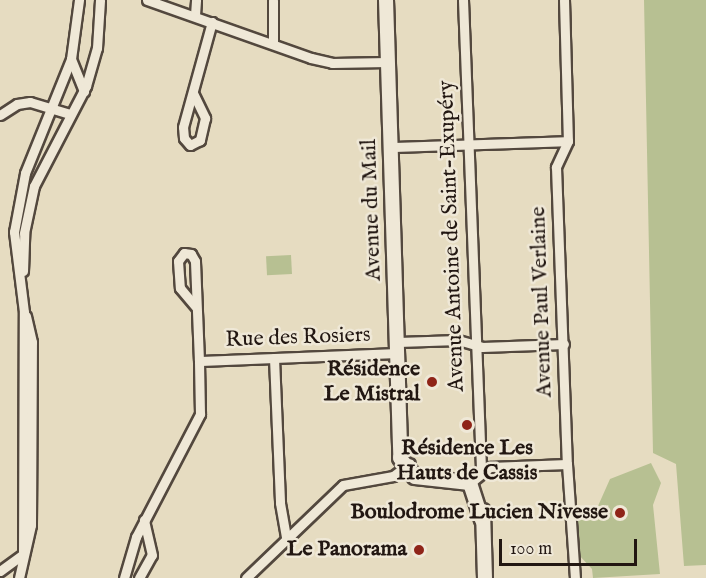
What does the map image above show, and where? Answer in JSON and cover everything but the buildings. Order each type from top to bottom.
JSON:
[{"type":"main road","name":"Avenue du Mail","points":[[386,0],[399,348],[400,458],[408,466]]},
{"type":"main road","points":[[408,466],[423,479],[476,477],[485,494],[482,520],[486,578]]},
{"type":"street","points":[[22,285],[15,250],[16,214],[25,173],[71,59],[79,0]]},
{"type":"street","points":[[20,578],[23,554],[24,312],[22,285],[24,233],[34,186],[84,91],[97,48],[100,0]]},
{"type":"street","points":[[147,0],[332,63],[388,63]]},
{"type":"street","points":[[195,15],[196,0]]},
{"type":"street","points":[[273,0],[273,44]]},
{"type":"street","name":"Avenue Antoine de Saint-Exupéry","points":[[463,0],[477,333],[474,345],[476,477]]},
{"type":"street","points":[[391,147],[568,141],[564,0]]},
{"type":"street","points":[[192,93],[205,118],[200,140],[190,145],[183,133],[192,93],[212,22]]},
{"type":"street","points":[[71,59],[84,91]]},
{"type":"street","points":[[0,115],[17,104],[53,108],[70,114]]},
{"type":"street","points":[[556,141],[556,167]]},
{"type":"street","name":"Avenue Paul Verlaine","points":[[568,141],[556,167],[567,464],[575,578]]},
{"type":"street","points":[[124,578],[144,520],[197,424],[199,361],[194,257],[184,253],[178,261],[180,288],[196,307]]},
{"type":"street","name":"Rue des Rosiers","points":[[199,361],[274,358],[399,348],[458,340],[474,345],[564,344]]},
{"type":"street","points":[[467,353],[474,345]]},
{"type":"street","points":[[274,358],[280,503],[286,537]]},
{"type":"street","points":[[476,477],[490,467],[567,464]]},
{"type":"street","points":[[246,578],[286,537],[343,485],[393,476],[408,466]]},
{"type":"street","points":[[139,578],[152,555],[144,520]]},
{"type":"street","points":[[0,571],[23,554]]},
{"type":"green space","points":[[644,0],[706,0],[706,565],[684,566],[676,464],[653,453]]},
{"type":"green space","points":[[291,255],[292,274],[267,275],[266,256]]},
{"type":"green space","name":"Boulodrome Lucien Nivesse","points":[[651,463],[661,483],[653,505],[660,574],[593,578],[592,569],[577,553],[575,521],[598,506],[610,479]]},
{"type":"place","name":"Résidence Le Mistral","points":[[432,382]]},
{"type":"place","name":"Résidence Les Hauts de Cassis","points":[[467,425]]},
{"type":"place","name":"Boulodrome Lucien Nivesse","points":[[620,513]]},
{"type":"place","name":"Le Panorama","points":[[419,550]]}]
